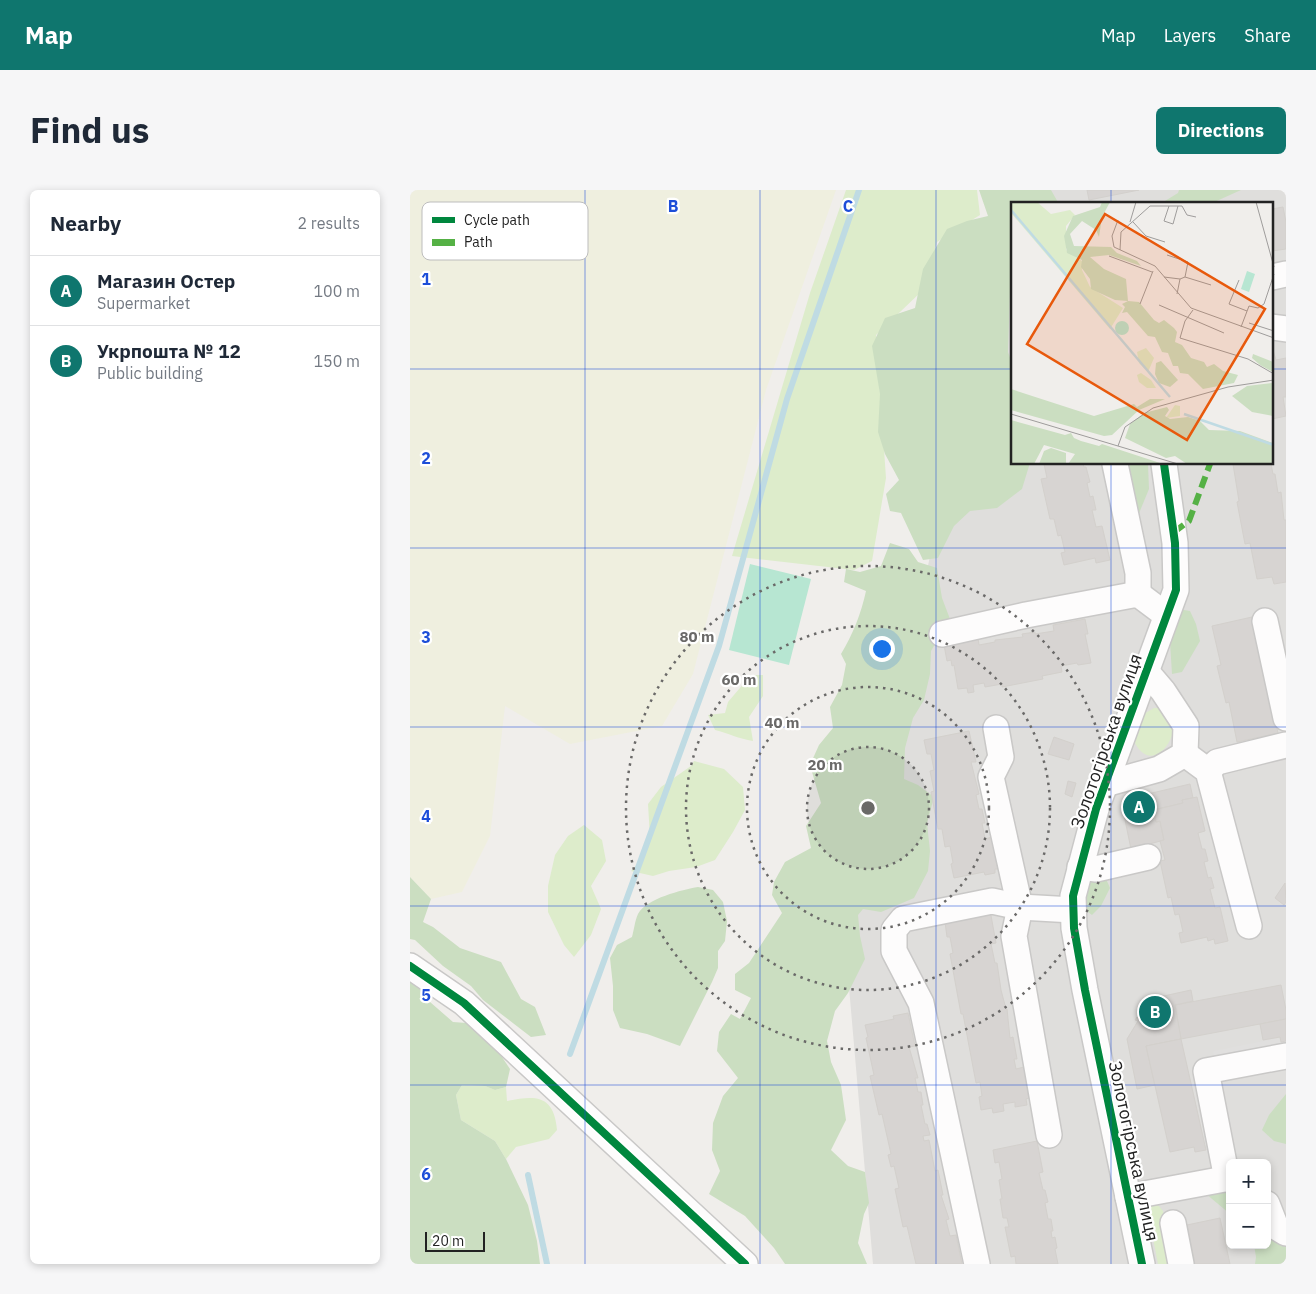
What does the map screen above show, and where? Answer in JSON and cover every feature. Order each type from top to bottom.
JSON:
[{"type":"street","points":[[1115,465],[1138,573],[1138,594]]},
{"type":"street","name":"Золотогірська вулиця","points":[[1142,1264],[1084,990],[1074,928],[1073,896],[1096,809],[1176,590],[1176,543],[1164,465]]},
{"type":"street","points":[[942,634],[1026,615],[1138,594],[1166,615]]},
{"type":"street","points":[[1265,621],[1286,718]]},
{"type":"street","name":"Золотогірська вулиця","points":[[1105,784],[1158,769],[1184,754],[1186,726],[1163,691],[1146,671]]},
{"type":"street","points":[[996,728],[1001,757],[991,777],[1020,908],[1014,936],[1049,1134]]},
{"type":"street","points":[[1208,770],[1217,762],[1286,745]]},
{"type":"street","points":[[1184,754],[1208,770],[1248,926]]},
{"type":"street","points":[[1080,867],[1096,869],[1148,857]]},
{"type":"street","points":[[977,1264],[921,1003],[894,950],[894,930],[904,918],[992,901],[1020,908],[1073,910]]},
{"type":"street","points":[[410,966],[464,1003],[745,1264]]},
{"type":"street","points":[[1226,1168],[1206,1071],[1286,1056]]},
{"type":"street","points":[[1128,1197],[1226,1178]]},
{"type":"street","points":[[1271,1214],[1276,1227],[1286,1233]]},
{"type":"street","points":[[1173,1223],[1181,1264]]},
{"type":"shaded area","points":[[1011,190],[1286,190],[1286,1264],[873,1264],[845,941]]},
{"type":"shaded area","points":[[1279,1038],[1282,1051],[1215,1064],[1213,1051]]},
{"type":"green space","points":[[410,190],[836,190],[766,390],[693,674],[662,726],[570,744],[505,706],[490,836],[462,892],[431,899],[410,877]]},
{"type":"green space","points":[[846,190],[977,190],[980,215],[937,242],[923,290],[876,335],[886,478],[872,561],[854,570],[732,556],[810,293]]},
{"type":"green space","points":[[979,190],[1051,190],[1058,202],[1011,202],[1011,291],[1008,352],[1011,360],[1011,465],[1029,466],[1022,489],[997,508],[970,511],[954,526],[938,558],[923,560],[901,513],[890,511],[886,494],[899,480],[885,454],[878,432],[880,394],[872,346],[885,318],[915,308],[923,269],[947,229],[967,221],[988,216]]},
{"type":"green space","points":[[1179,190],[1241,190],[1214,202],[1163,202],[1178,193]]},
{"type":"green space","points":[[1116,465],[1148,465],[1149,489],[1135,523]]},
{"type":"green space","points":[[890,543],[909,549],[918,562],[937,568],[942,598],[950,619],[931,651],[930,674],[924,700],[913,718],[905,748],[904,779],[918,785],[934,797],[927,823],[930,851],[928,871],[914,898],[881,912],[863,909],[858,915],[865,959],[848,993],[835,1011],[827,1041],[831,1062],[841,1085],[846,1120],[831,1150],[848,1166],[865,1172],[869,1203],[864,1214],[858,1243],[867,1264],[785,1264],[774,1248],[745,1216],[709,1194],[720,1171],[712,1150],[713,1123],[723,1096],[738,1078],[717,1051],[719,1032],[731,1014],[740,1019],[751,998],[735,990],[735,974],[749,963],[782,913],[772,895],[774,882],[785,862],[811,848],[806,826],[821,803],[810,765],[819,745],[833,728],[830,707],[842,685],[846,664],[841,654],[856,624],[866,591],[844,582],[846,569],[860,572],[881,566]]},
{"type":"green space","points":[[750,564],[811,579],[789,665],[729,650]]},
{"type":"green space","points":[[1178,609],[1190,611],[1196,624],[1200,641],[1182,672],[1172,674],[1170,642]]},
{"type":"green space","points":[[751,675],[763,675],[763,696],[749,717],[753,741],[715,730],[708,715],[725,713],[728,702]]},
{"type":"green space","points":[[1154,708],[1160,708],[1174,727],[1168,744],[1163,750],[1151,756],[1144,754],[1133,739],[1142,715]]},
{"type":"green space","points":[[694,761],[724,769],[743,787],[745,810],[733,832],[715,860],[696,867],[669,871],[653,876],[631,871],[644,858],[650,837],[648,804],[661,787],[691,766]]},
{"type":"green space","points":[[584,825],[602,840],[606,861],[591,886],[601,909],[591,935],[574,957],[564,945],[548,912],[548,886],[555,855],[568,836]]},
{"type":"green space","points":[[1103,872],[1110,888],[1101,906],[1092,915],[1083,908],[1085,888],[1091,876]]},
{"type":"green space","points":[[410,877],[431,899],[423,922],[433,927],[460,948],[501,962],[521,999],[535,1007],[546,1035],[531,1037],[483,1000],[471,986],[443,966],[415,940],[410,939]]},
{"type":"green space","points":[[698,887],[713,890],[723,902],[727,921],[725,941],[718,951],[718,968],[712,982],[680,1046],[647,1034],[620,1028],[613,1010],[610,958],[617,945],[632,937],[638,914],[649,903],[683,890]]},
{"type":"green space","points":[[410,975],[415,976],[430,1002],[453,1022],[480,1024],[510,1069],[506,1087],[495,1090],[485,1086],[462,1085],[456,1095],[461,1120],[495,1141],[506,1159],[528,1205],[537,1241],[540,1264],[410,1264]]},
{"type":"green space","points":[[462,1085],[485,1086],[495,1090],[506,1087],[507,1101],[527,1098],[542,1100],[552,1110],[557,1130],[549,1139],[516,1147],[506,1159],[495,1141],[461,1120],[456,1095]]},
{"type":"green space","points":[[1286,1094],[1286,1144],[1274,1141],[1262,1130],[1269,1115]]},
{"type":"green space","points":[[1226,1176],[1226,1211],[1205,1193]]},
{"type":"green space","points":[[1155,1203],[1163,1211],[1174,1264],[1158,1264],[1147,1207]]},
{"type":"green space","points":[[1271,1203],[1286,1219],[1286,1264],[1255,1264],[1255,1249],[1271,1249]]},
{"type":"building","points":[[1087,190],[1139,190],[1089,200]]},
{"type":"building","points":[[1283,207],[1286,222],[1286,249],[1274,251],[1274,209]]},
{"type":"building","points":[[1274,354],[1276,360],[1286,358],[1286,397],[1283,397],[1286,416],[1274,419]]},
{"type":"building","points":[[1044,465],[1083,465],[1086,467],[1090,482],[1087,483],[1090,497],[1093,496],[1096,510],[1092,510],[1096,527],[1102,526],[1110,560],[1096,563],[1095,558],[1064,565],[1061,553],[1065,552],[1061,535],[1058,536],[1054,519],[1050,519],[1041,479],[1047,478]]},
{"type":"building","points":[[1233,465],[1271,465],[1273,474],[1275,474],[1278,493],[1281,492],[1284,520],[1286,520],[1286,582],[1274,584],[1272,577],[1257,579],[1250,543],[1245,544],[1237,502],[1239,501]]},
{"type":"building","points":[[1252,617],[1278,733],[1237,742],[1229,702],[1226,703],[1217,666],[1221,665],[1212,626]]},
{"type":"building","points":[[1085,619],[1088,634],[1085,634],[1091,663],[1061,666],[1062,672],[1042,676],[1043,679],[1002,687],[1002,684],[985,687],[984,683],[973,685],[974,692],[968,693],[967,688],[958,689],[954,665],[952,666],[951,660],[947,661],[944,645],[978,638],[979,645],[995,642],[995,640],[1023,637],[1022,634],[1054,631],[1053,625]]},
{"type":"building","points":[[969,731],[976,762],[971,762],[979,794],[976,795],[979,809],[982,809],[985,823],[982,823],[985,839],[992,837],[998,869],[995,869],[995,873],[985,875],[984,872],[954,878],[950,846],[945,847],[942,829],[938,829],[931,792],[934,791],[930,771],[934,770],[931,754],[927,754],[924,740]]},
{"type":"building","points":[[1054,737],[1074,744],[1069,760],[1048,754]]},
{"type":"building","points":[[1068,781],[1076,783],[1072,797],[1065,794]]},
{"type":"building","points":[[1190,784],[1193,798],[1182,800],[1183,803],[1154,810],[1156,822],[1160,821],[1164,840],[1131,849],[1124,815],[1135,797]]},
{"type":"building","points":[[1197,797],[1205,831],[1198,833],[1202,849],[1205,849],[1208,861],[1204,862],[1208,878],[1211,877],[1214,888],[1210,889],[1215,908],[1220,907],[1228,941],[1215,944],[1214,939],[1208,941],[1207,937],[1181,943],[1179,933],[1183,932],[1179,914],[1175,915],[1171,897],[1168,898],[1160,861],[1165,860],[1160,841],[1164,840],[1160,821],[1156,822],[1154,810],[1183,803],[1182,800]]},
{"type":"building","points":[[1285,883],[1286,902],[1284,905],[1275,898]]},
{"type":"building","points":[[990,910],[996,943],[991,944],[1007,1009],[1010,1038],[1013,1037],[1017,1059],[1014,1059],[1016,1069],[1024,1067],[1029,1098],[1026,1099],[1027,1105],[1015,1107],[1015,1102],[1003,1104],[1004,1111],[993,1113],[992,1108],[981,1110],[979,1097],[982,1096],[980,1082],[976,1083],[950,954],[953,953],[950,937],[947,937],[945,922]]},
{"type":"building","points":[[1281,985],[1286,1019],[1181,1039],[1175,1005]]},
{"type":"building","points":[[1191,990],[1193,1001],[1175,1005],[1181,1039],[1146,1046],[1155,1085],[1137,1089],[1127,1039],[1138,1021],[1135,1020],[1137,1017],[1140,1018],[1150,999]]},
{"type":"building","points":[[908,1013],[915,1046],[909,1047],[918,1078],[915,1078],[918,1092],[921,1092],[923,1105],[921,1105],[925,1124],[927,1124],[930,1135],[923,1136],[924,1141],[929,1140],[935,1171],[938,1170],[943,1195],[941,1195],[949,1219],[946,1220],[950,1236],[956,1235],[962,1264],[916,1264],[907,1226],[903,1227],[895,1189],[899,1188],[894,1166],[891,1167],[888,1155],[891,1154],[882,1114],[879,1115],[870,1076],[874,1075],[865,1025],[894,1019],[893,1016]]},
{"type":"building","points":[[1286,1019],[1286,1041],[1281,1042],[1280,1037],[1263,1040],[1260,1024]]},
{"type":"building","points":[[1181,1039],[1206,1150],[1195,1152],[1194,1147],[1170,1152],[1146,1046]]},
{"type":"building","points":[[1037,1141],[1043,1172],[1039,1173],[1048,1202],[1045,1203],[1048,1219],[1051,1219],[1052,1238],[1055,1237],[1058,1264],[1016,1264],[1015,1256],[1011,1257],[1005,1227],[1009,1227],[1007,1218],[1003,1218],[999,1180],[1002,1179],[999,1162],[995,1163],[993,1150]]},
{"type":"building","points":[[1220,1218],[1230,1264],[1195,1264],[1187,1225]]},
{"type":"waterway","points":[[570,1054],[719,646],[787,399],[859,190]]},
{"type":"waterway","points":[[528,1175],[547,1264]]},
{"type":"marked path","points":[[1174,532],[1189,521],[1210,465]]},
{"type":"cycle path","points":[[1142,1264],[1085,990],[1074,928],[1073,896],[1096,809],[1176,590],[1175,543],[1164,465]]},
{"type":"cycle path","points":[[410,966],[464,1003],[745,1264]]},
{"type":"place","name":"Магазин Остер","points":[[1139,807]]},
{"type":"place","name":"Укрпошта № 12","points":[[1155,1012]]}]
